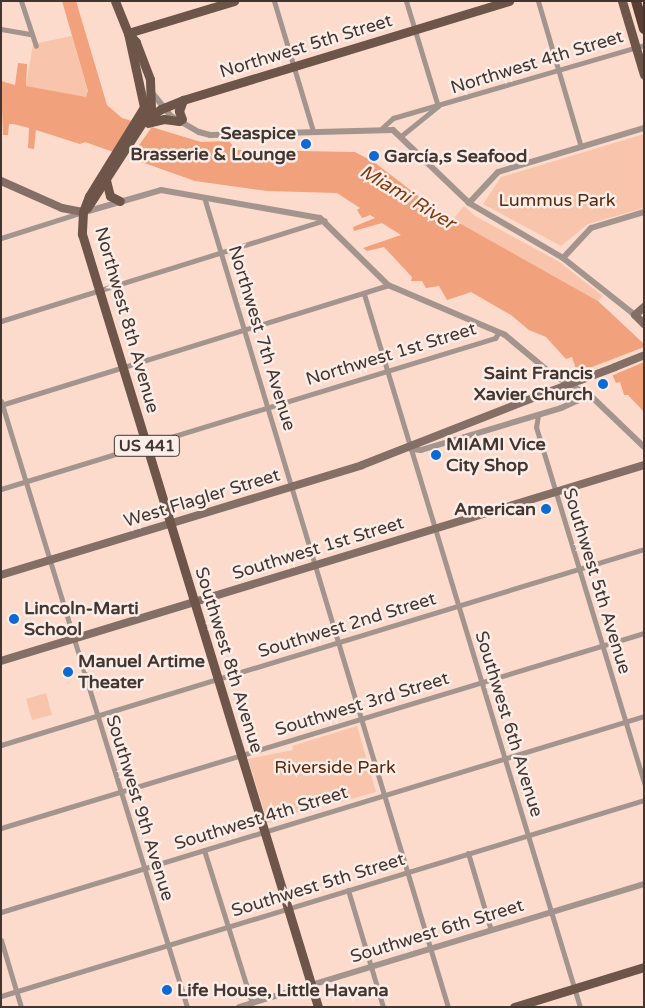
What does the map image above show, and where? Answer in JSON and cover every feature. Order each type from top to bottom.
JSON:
[{"type":"highway","points":[[636,1],[644,28]]},
{"type":"main road","name":"US 441","points":[[115,1],[128,33],[130,49],[152,114]]},
{"type":"main road","points":[[128,33],[234,1]]},
{"type":"main road","name":"Northwest 5th Street","points":[[109,170],[144,123],[152,114],[164,108],[183,100],[508,1]]},
{"type":"main road","points":[[622,1],[640,46],[644,75]]},
{"type":"main road","name":"US 441","points":[[83,212],[89,196],[152,114],[153,94],[136,42],[128,33]]},
{"type":"main road","points":[[130,49],[153,94],[164,101],[183,100],[179,108],[181,120],[152,114]]},
{"type":"main road","name":"US 441","points":[[83,212],[106,180],[109,170]]},
{"type":"main road","points":[[106,180],[110,196],[120,201]]},
{"type":"main road","points":[[1,181],[62,208],[83,212]]},
{"type":"main road","name":"Northwest 8th Avenue","points":[[83,212],[82,234],[170,524]]},
{"type":"main road","points":[[644,307],[635,315],[644,324]]},
{"type":"main road","name":"West Flagler Street","points":[[1,575],[291,487],[411,448],[644,355]]},
{"type":"main road","name":"Southwest 1st Street","points":[[1,661],[314,564],[556,493],[644,465]]},
{"type":"main road","name":"Southwest 8th Avenue","points":[[170,524],[318,1007]]},
{"type":"main road","points":[[514,1007],[644,968]]},
{"type":"street","points":[[20,1],[30,34],[36,46]]},
{"type":"street","points":[[274,1],[313,131]]},
{"type":"street","points":[[406,1],[438,106]]},
{"type":"street","points":[[538,1],[581,147]]},
{"type":"street","points":[[1,29],[30,34]]},
{"type":"street","name":"Northwest 4th Street","points":[[382,128],[393,118],[640,46]]},
{"type":"street","points":[[153,94],[164,108],[204,133],[382,128],[393,130],[469,203],[563,258],[635,315]]},
{"type":"street","name":"Northwest 4th Street","points":[[401,136],[438,106]]},
{"type":"street","points":[[393,118],[393,130]]},
{"type":"street","points":[[469,203],[498,172],[644,128]]},
{"type":"street","points":[[1,238],[161,190],[325,220],[388,285],[499,332],[553,375],[584,392],[644,447]]},
{"type":"street","name":"Northwest 7th Avenue","points":[[204,197],[448,1007]]},
{"type":"street","points":[[563,258],[591,228],[644,212]]},
{"type":"street","points":[[1,321],[325,220]]},
{"type":"street","points":[[2,403],[123,368],[388,285]]},
{"type":"street","name":"Southwest 6th Avenue","points":[[364,294],[580,1007]]},
{"type":"street","name":"Northwest 1st Street","points":[[1,489],[495,338],[499,332]]},
{"type":"street","name":"West Flagler Street","points":[[411,448],[422,450],[538,416],[572,404],[584,392]]},
{"type":"street","name":"Southwest 9th Avenue","points":[[2,403],[186,1007]]},
{"type":"street","name":"Southwest 5th Avenue","points":[[538,416],[536,427],[644,783]]},
{"type":"street","name":"Southwest 2nd Street","points":[[1,745],[644,549]]},
{"type":"street","name":"Southwest 3rd Street","points":[[1,828],[644,633]]},
{"type":"street","name":"Southwest 4th Street","points":[[1,912],[644,716]]},
{"type":"street","name":"Southwest 5th Street","points":[[1,996],[644,800]]},
{"type":"street","points":[[204,850],[252,1003]]},
{"type":"street","points":[[468,854],[491,930]]},
{"type":"street","name":"Southwest 6th Street","points":[[239,1007],[644,884]]},
{"type":"street","points":[[348,890],[383,1007]]},
{"type":"street","points":[[1,940],[21,1007]]},
{"type":"green space","points":[[72,36],[88,92],[85,99],[26,86],[33,44]]},
{"type":"green space","name":"Lummus Park","points":[[644,134],[644,208],[588,224],[561,246],[483,204],[501,177]]},
{"type":"green space","name":"Lummus Park","points":[[464,206],[475,216],[558,261],[603,296],[598,301],[461,224],[451,222]]},
{"type":"green space","points":[[46,693],[52,715],[32,720],[26,699]]},
{"type":"green space","name":"Riverside Park","points":[[357,726],[376,792],[341,802],[333,799],[268,823],[248,759],[293,750],[292,746]]},
{"type":"water","name":"Miami River","points":[[62,1],[76,1],[107,105],[122,118],[201,142],[229,141],[236,150],[355,152],[374,162],[453,223],[461,224],[598,301],[644,344],[644,412],[628,395],[624,395],[620,382],[616,383],[611,372],[576,369],[572,357],[566,359],[546,337],[529,330],[511,315],[471,292],[447,300],[439,286],[426,288],[422,281],[411,281],[412,277],[384,247],[367,251],[363,248],[401,235],[382,223],[354,231],[353,227],[375,218],[370,215],[362,218],[357,210],[360,208],[337,193],[267,191],[195,181],[85,142],[80,144],[36,130],[34,149],[28,148],[29,128],[13,124],[9,124],[8,135],[3,135],[1,81],[15,85],[18,63],[27,64],[26,86],[86,97],[88,91]]},
{"type":"pier","points":[[135,118],[154,124],[128,161],[111,154]]},
{"type":"pier","points":[[644,347],[644,362],[611,376],[579,372]]},
{"type":"place","name":"Seaspice Brasserie & Lounge","points":[[306,144]]},
{"type":"place","name":"García,s Seafood","points":[[374,156]]},
{"type":"place","name":"Saint Francis Xavier Church","points":[[603,384]]},
{"type":"place","name":"MIAMI Vice City Shop","points":[[436,455]]},
{"type":"place","name":"American","points":[[546,509]]},
{"type":"place","name":"Lincoln-Marti School","points":[[14,619]]},
{"type":"place","name":"Manuel Artime Theater","points":[[68,672]]},
{"type":"place","name":"Life House, Little Havana","points":[[167,990]]}]
